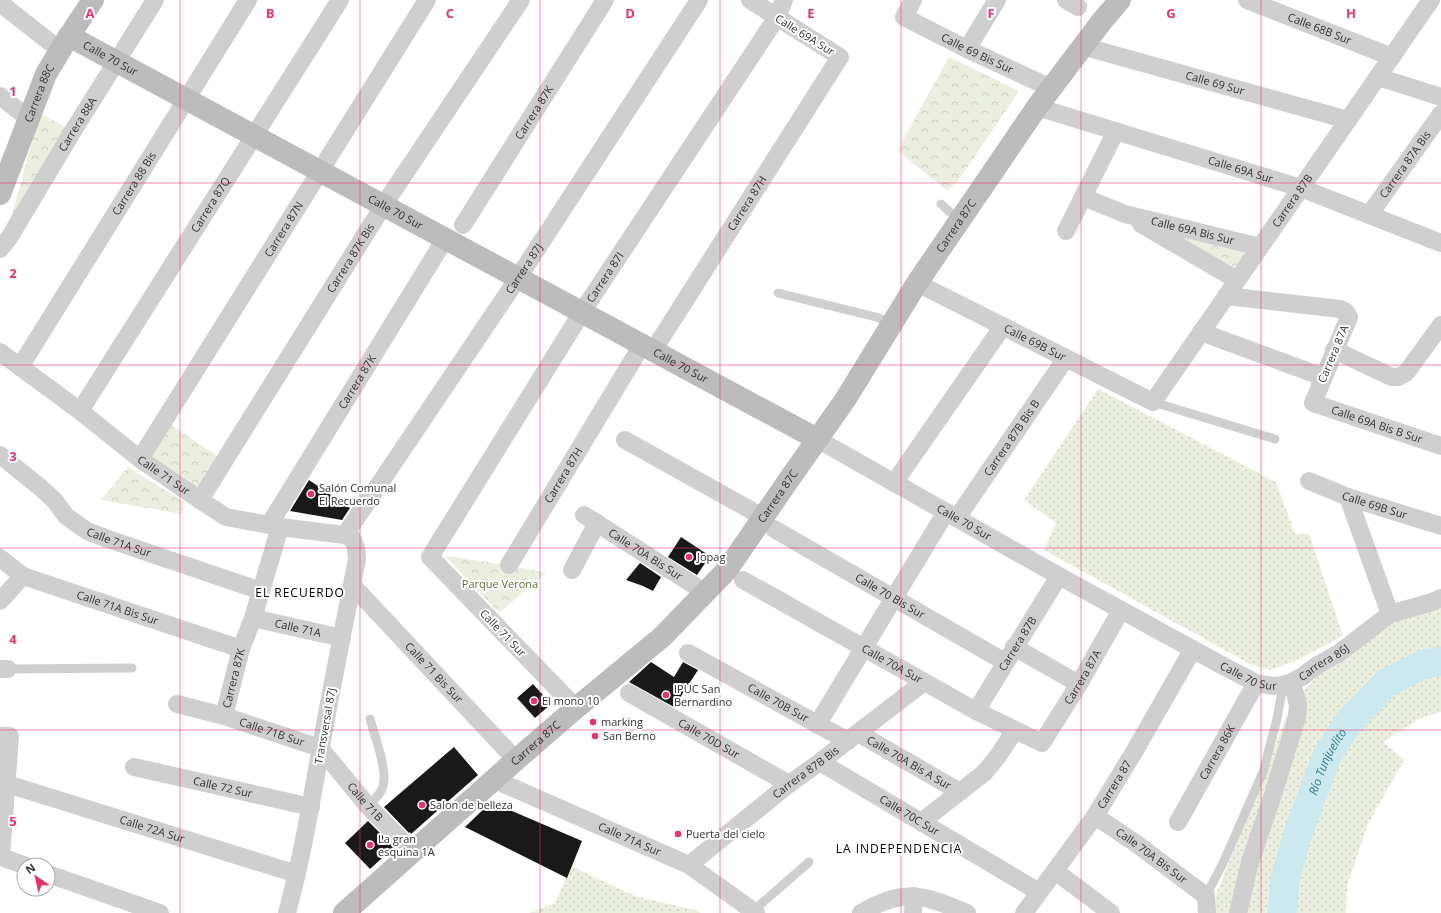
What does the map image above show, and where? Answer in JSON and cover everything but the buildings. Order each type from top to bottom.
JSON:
[{"type":"street","name":"Carrera 88C","points":[[1,189],[46,74],[93,0]]},
{"type":"street","name":"Carrera 88A","points":[[0,249],[10,238],[73,131],[155,0]]},
{"type":"street","name":"Carrera 88 Bis","points":[[20,367],[248,0]]},
{"type":"street","name":"Carrera 87Q","points":[[80,411],[340,0]]},
{"type":"street","name":"Carrera 87N","points":[[140,459],[427,0]]},
{"type":"street","name":"Carrera 87K Bis","points":[[200,500],[383,206],[521,0]]},
{"type":"street","name":"Carrera 87K","points":[[463,225],[605,0]]},
{"type":"street","name":"Carrera 87J","points":[[349,537],[699,0]]},
{"type":"street","name":"Calle 69A Sur","points":[[750,0],[840,57]]},
{"type":"street","name":"Carrera 87I","points":[[430,557],[582,312],[777,17],[784,0]]},
{"type":"street","name":"Calle 69 Bis Sur","points":[[912,0],[904,17],[967,50],[1051,88]]},
{"type":"street","points":[[967,50],[997,0]]},
{"type":"street","name":"Carrera 87C","points":[[344,913],[516,760],[662,637],[706,593],[769,523],[817,439],[845,400],[959,220],[1037,107],[1082,46],[1120,0]]},
{"type":"street","name":"Calle 68B Sur","points":[[1247,0],[1392,57]]},
{"type":"street","name":"Carrera 87B","points":[[1153,402],[1431,0]]},
{"type":"street","name":"Calle 70 Sur","points":[[0,3],[65,43],[117,62],[817,439],[1059,576],[1256,683],[1272,686],[1288,684]]},
{"type":"street","name":"Calle 69 Sur","points":[[1082,46],[1348,120]]},
{"type":"street","name":"Carrera 87H","points":[[509,565],[647,348],[840,57]]},
{"type":"street","points":[[1378,76],[1441,97]]},
{"type":"street","points":[[0,96],[28,118]]},
{"type":"street","name":"Calle 69A Sur","points":[[1037,107],[1301,188],[1441,243]]},
{"type":"street","name":"Carrera 87A Bis","points":[[1369,215],[1441,114]]},
{"type":"street","points":[[1066,230],[1116,131]]},
{"type":"street","name":"Calle 69A Bis Sur","points":[[1083,197],[1124,214],[1237,280]]},
{"type":"street","name":"Calle 69A Bis Sur","points":[[1124,214],[1260,247]]},
{"type":"street","name":"Carrera 87K","points":[[224,716],[241,649],[253,618],[261,591],[274,526],[445,239]]},
{"type":"street","name":"Calle 69B Sur","points":[[918,283],[1153,402]]},
{"type":"street","name":"Carrera 87A","points":[[1226,296],[1340,309],[1345,311],[1348,317],[1313,403]]},
{"type":"street","points":[[1334,350],[1392,377],[1398,377],[1406,373],[1441,325]]},
{"type":"street","points":[[894,483],[1003,326]]},
{"type":"street","points":[[1201,332],[1324,377]]},
{"type":"street","name":"Calle 71 Sur","points":[[0,352],[80,411],[140,459],[226,516],[274,526],[349,537]]},
{"type":"street","name":"Carrera 87B Bis B","points":[[817,725],[894,598],[952,515],[1066,358]]},
{"type":"street","name":"Calle 69A Bis B Sur","points":[[1313,403],[1441,446]]},
{"type":"street","name":"Calle 70 Bis Sur","points":[[625,440],[769,523],[894,598],[1010,654],[1079,684]]},
{"type":"street","name":"Calle 71A Sur","points":[[0,455],[41,488],[66,516],[87,531],[261,591]]},
{"type":"street","name":"Calle 69B Sur","points":[[1309,482],[1348,497],[1441,526]]},
{"type":"street","points":[[1348,497],[1390,614]]},
{"type":"street","name":"Calle 70A Bis Sur","points":[[572,570],[590,519],[706,593]]},
{"type":"street","name":"Transversal 87J","points":[[287,913],[311,807],[320,748],[357,559],[356,548],[349,537]]},
{"type":"street","name":"Calle 71 Sur","points":[[430,557],[576,708]]},
{"type":"street","name":"Calle 71A Bis Sur","points":[[0,558],[23,576],[241,649]]},
{"type":"street","points":[[0,601],[23,576]]},
{"type":"street","name":"Carrera 87B","points":[[976,711],[1059,576]]},
{"type":"street","name":"Calle 70A Sur","points":[[743,580],[976,711],[1042,743]]},
{"type":"street","name":"Calle 71 Bis Sur","points":[[352,585],[516,760]]},
{"type":"street","name":"Carrera 86J","points":[[1238,913],[1250,862],[1297,717],[1298,705],[1288,684],[1339,653],[1390,614],[1441,598]]},
{"type":"street","name":"Carrera 87A","points":[[1042,743],[1079,684],[1121,610]]},
{"type":"street","name":"Calle 71A","points":[[253,618],[342,638]]},
{"type":"street","name":"Carrera 87","points":[[1024,913],[1095,816],[1134,752],[1193,649]]},
{"type":"street","name":"Calle 70B Sur","points":[[688,653],[817,725],[853,737]]},
{"type":"street","name":"Carrera 87B Bis","points":[[689,865],[789,784],[924,682]]},
{"type":"street","name":"Carrera 86K","points":[[1178,822],[1256,683]]},
{"type":"street","name":"Calle 70D Sur","points":[[629,693],[789,784]]},
{"type":"street","name":"Calle 71B Sur","points":[[177,704],[224,716],[320,748]]},
{"type":"street","points":[[921,822],[984,772],[998,756],[1015,730]]},
{"type":"street","points":[[5,736],[7,784],[2,814],[1,857],[16,862]]},
{"type":"street","name":"Calle 70A Bis A Sur","points":[[853,737],[960,792]]},
{"type":"street","name":"Calle 71B","points":[[320,748],[368,806],[413,852]]},
{"type":"street","name":"Calle 70C Sur","points":[[820,762],[1039,892]]},
{"type":"street","name":"Calle 72 Sur","points":[[134,767],[311,807]]},
{"type":"street","name":"Calle 71A Sur","points":[[495,780],[689,865],[754,912]]},
{"type":"street","name":"Calle 72A Sur","points":[[7,784],[297,874]]},
{"type":"street","name":"Calle 70A Bis Sur","points":[[1095,816],[1134,842],[1207,904]]},
{"type":"street","points":[[1055,871],[1111,913]]},
{"type":"street","points":[[56,877],[160,913]]},
{"type":"street","points":[[862,913],[875,905],[894,897],[914,904],[926,897],[967,913]]},
{"type":"lane","points":[[940,204],[959,220]]},
{"type":"lane","points":[[778,292],[876,317],[893,324]]},
{"type":"lane","points":[[1153,402],[1275,440]]},
{"type":"lane","points":[[4,669],[132,668]]},
{"type":"lane","points":[[1207,904],[1223,863],[1263,772],[1288,684]]},
{"type":"lane","points":[[368,806],[377,797],[383,785],[383,769],[370,719]]},
{"type":"lane","points":[[754,912],[809,862]]},
{"type":"green space","points":[[949,57],[1019,91],[962,175],[948,191],[897,151]]},
{"type":"green space","points":[[40,113],[68,129],[8,229]]},
{"type":"green space","points":[[1141,221],[1250,249],[1235,268]]},
{"type":"green space","points":[[1098,389],[1276,482],[1295,534],[1309,534],[1343,636],[1295,661],[1270,670],[1250,664],[1044,550],[1056,523],[1024,500]]},
{"type":"green space","points":[[171,425],[217,456],[197,489],[150,458]]},
{"type":"green space","points":[[128,467],[184,502],[182,514],[101,500]]},
{"type":"green space","name":"Parque Verona","points":[[445,556],[509,565],[546,573],[499,613]]},
{"type":"green space","points":[[1441,607],[1441,712],[1421,718],[1383,742],[1404,760],[1368,824],[1347,886],[1346,913],[1215,913],[1216,895],[1291,705],[1320,673],[1390,621]]},
{"type":"green space","points":[[571,866],[635,896],[698,911],[700,913],[529,913],[555,903]]},
{"type":"waterway","name":"Río Tunjuelito","points":[[1282,913],[1285,880],[1298,833],[1327,756],[1348,723],[1388,682],[1424,664],[1441,661]]},
{"type":"place","name":"Salón Comunal El Recuerdo","points":[[311,494]]},
{"type":"place","name":"Jopag","points":[[689,557]]},
{"type":"place","name":"IPUC San Bernardino","points":[[666,695]]},
{"type":"place","name":"El mono 10","points":[[534,701]]},
{"type":"place","name":"marking","points":[[593,722]]},
{"type":"place","name":"San Berno","points":[[595,736]]},
{"type":"place","name":"Salon de belleza","points":[[422,805]]},
{"type":"place","name":"Puerta del cielo","points":[[678,834]]},
{"type":"place","name":"La gran esquina 1A","points":[[370,845]]},
{"type":"district","name":"EL RECUERDO","points":[[300,593]]},
{"type":"district","name":"LA INDEPENDENCIA","points":[[899,849]]}]
